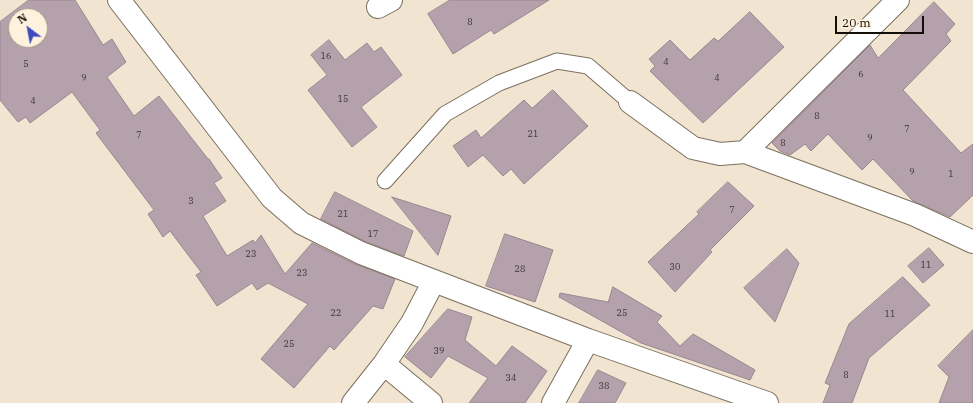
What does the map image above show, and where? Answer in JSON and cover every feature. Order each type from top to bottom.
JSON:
[{"type":"street","points":[[119,0],[272,198],[301,222],[361,253],[588,340],[767,403]]},
{"type":"street","points":[[745,152],[898,0]]},
{"type":"street","points":[[630,102],[693,148],[720,154],[745,152],[915,215],[973,242]]},
{"type":"street","points":[[353,403],[384,364],[412,323],[434,281]]},
{"type":"street","points":[[553,403],[588,340]]},
{"type":"street","points":[[384,364],[431,403]]},
{"type":"lane","points":[[384,181],[445,114],[499,83],[556,61],[588,66],[630,102]]},
{"type":"building","points":[[29,0],[75,0],[103,45],[112,39],[126,62],[107,77],[134,116],[159,96],[209,159],[222,178],[214,183],[226,201],[203,216],[227,256],[253,240],[255,243],[261,235],[285,274],[312,243],[355,264],[395,279],[383,309],[373,306],[334,350],[330,346],[294,388],[261,359],[308,304],[268,283],[257,290],[252,283],[217,306],[196,275],[201,272],[170,231],[163,237],[148,214],[154,210],[96,133],[100,130],[72,92],[30,123],[26,117],[18,122],[0,100],[0,22],[8,16],[8,48],[48,48],[48,8],[18,8]]},
{"type":"building","points":[[450,0],[549,0],[494,34],[491,30],[453,54],[428,14]]},
{"type":"building","points":[[934,2],[955,24],[946,34],[951,41],[903,90],[961,153],[973,144],[973,195],[950,217],[913,201],[873,159],[862,170],[828,134],[811,151],[805,144],[790,155],[780,151],[772,143],[870,45],[878,58]]},
{"type":"building","points":[[750,12],[784,47],[703,123],[650,71],[655,66],[649,59],[670,40],[690,60],[714,38],[718,41]]},
{"type":"building","points":[[329,40],[345,60],[367,43],[374,52],[381,47],[402,75],[361,107],[377,127],[352,147],[308,90],[327,75],[311,55]]},
{"type":"building","points":[[553,90],[588,126],[524,184],[511,169],[503,176],[483,155],[468,167],[453,146],[476,130],[481,138],[524,100],[532,108]]},
{"type":"building","points":[[728,182],[754,206],[710,250],[712,252],[675,292],[648,262],[699,214],[697,212]]},
{"type":"building","points":[[335,192],[413,231],[404,256],[366,242],[321,219]]},
{"type":"building","points":[[392,197],[451,216],[438,255]]},
{"type":"building","points":[[505,234],[553,250],[535,302],[486,286]]},
{"type":"building","points":[[929,248],[944,265],[923,283],[908,266]]},
{"type":"building","points":[[787,249],[799,263],[775,322],[744,288]]},
{"type":"building","points":[[903,277],[930,305],[869,358],[852,403],[823,403],[830,385],[825,383],[849,324]]},
{"type":"building","points":[[613,287],[662,316],[657,322],[680,346],[693,334],[755,370],[750,380],[641,343],[559,297],[560,293],[608,302]]},
{"type":"building","points":[[448,309],[472,317],[465,340],[496,366],[512,346],[547,371],[525,403],[469,403],[488,378],[448,356],[431,378],[405,357]]},
{"type":"building","points":[[973,330],[973,403],[939,403],[949,377],[938,366]]},
{"type":"building","points":[[598,370],[626,383],[615,403],[579,403]]}]
